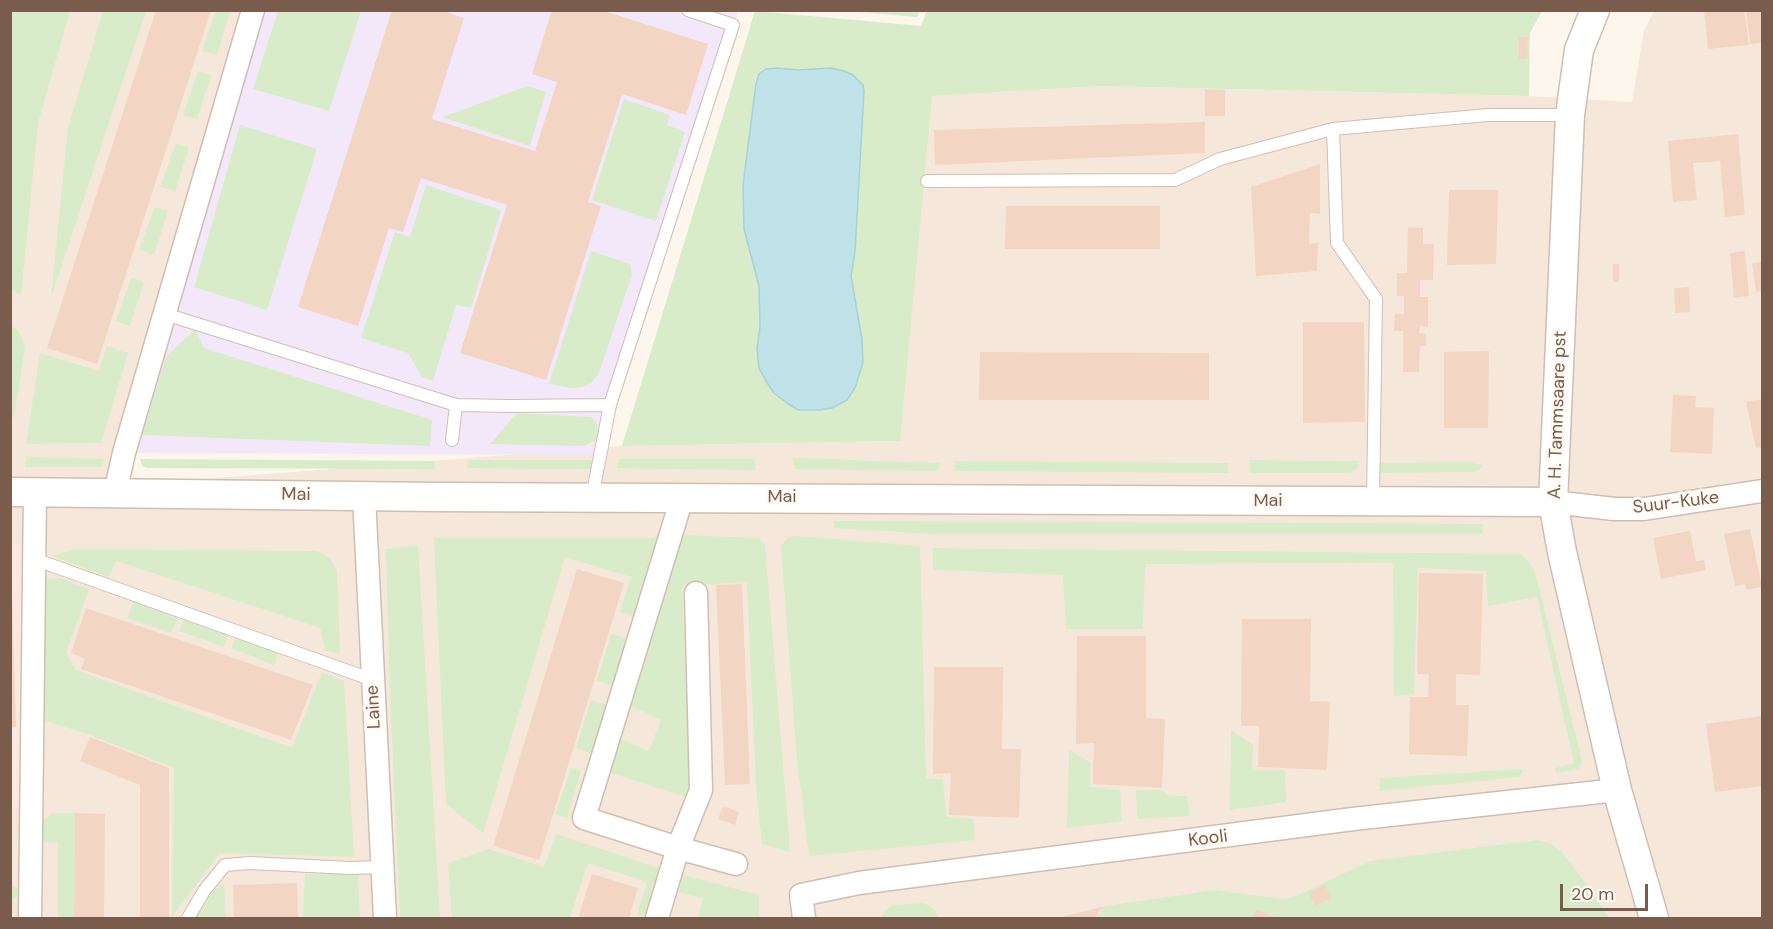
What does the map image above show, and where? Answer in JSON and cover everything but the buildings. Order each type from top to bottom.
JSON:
[{"type":"street","points":[[115,493],[124,453],[253,10]]},
{"type":"street","name":"A. H. Tammsaare pst","points":[[1596,10],[1580,51],[1570,115],[1553,502],[1562,552],[1617,790],[1654,918]]},
{"type":"street","name":"Suur-Kuke","points":[[1553,502],[1614,509],[1644,509],[1762,491]]},
{"type":"street","points":[[23,492],[34,559],[30,918]]},
{"type":"street","name":"Mai","points":[[23,492],[1553,502]]},
{"type":"street","name":"Laine","points":[[363,496],[385,918]]},
{"type":"street","points":[[682,498],[584,818],[736,864]]},
{"type":"street","points":[[657,918],[678,848],[701,790],[696,593]]},
{"type":"street","name":"Kooli","points":[[804,918],[801,895],[859,883],[1365,818],[1617,790]]},
{"type":"lane","points":[[592,497],[610,405],[733,25],[688,10]]},
{"type":"lane","points":[[927,181],[1174,180],[1220,159],[1333,129],[1488,115],[1570,115]]},
{"type":"lane","points":[[1333,129],[1337,243],[1376,299],[1373,501]]},
{"type":"lane","points":[[165,314],[456,405],[610,405]]},
{"type":"lane","points":[[452,440],[456,405]]},
{"type":"lane","points":[[34,559],[373,680]]},
{"type":"lane","points":[[188,918],[204,891],[225,865],[250,863],[350,868],[381,867]]},
{"type":"shaded area","points":[[10,11],[255,11],[115,486],[622,446],[899,441],[931,96],[1100,86],[1529,96],[1632,102],[1644,30],[1654,11],[1762,11],[1762,918],[11,918]]},
{"type":"shaded area","points":[[253,11],[738,11],[653,275],[601,455],[124,453]]},
{"type":"shaded area","points":[[10,544],[21,544],[23,806],[11,807]]},
{"type":"green space","points":[[920,10],[917,17],[848,11]]},
{"type":"green space","points":[[927,10],[1542,11],[1530,33],[1529,96],[1100,86],[932,96],[900,441],[622,446],[755,11],[921,26]]},
{"type":"green space","points":[[10,11],[70,11],[38,123],[21,295],[10,289]]},
{"type":"green space","points":[[103,11],[146,11],[51,298],[68,128]]},
{"type":"green space","points":[[216,11],[230,12],[217,55],[202,51]]},
{"type":"green space","points":[[278,11],[361,11],[329,111],[253,89]]},
{"type":"green space","points":[[198,71],[211,76],[197,119],[183,115]]},
{"type":"green space","points":[[528,86],[546,92],[530,146],[442,117]]},
{"type":"green space","points":[[624,99],[670,115],[667,125],[685,132],[656,221],[592,200]]},
{"type":"green space","points":[[240,125],[317,149],[267,310],[194,287]]},
{"type":"green space","points":[[176,143],[189,148],[175,191],[160,187]]},
{"type":"green space","points":[[426,185],[501,210],[471,308],[456,305],[433,381],[422,377],[408,353],[361,338],[395,232],[410,237]]},
{"type":"green space","points":[[155,207],[168,211],[154,255],[139,250]]},
{"type":"green space","points":[[591,251],[630,264],[632,275],[599,373],[591,383],[583,387],[572,388],[549,384]]},
{"type":"green space","points":[[131,278],[144,282],[130,326],[116,321]]},
{"type":"green space","points":[[11,325],[19,331],[25,347],[14,417],[11,417]]},
{"type":"green space","points":[[195,329],[204,348],[432,420],[430,446],[142,435],[166,357]]},
{"type":"green space","points":[[107,346],[128,353],[101,443],[26,444],[40,353],[99,371]]},
{"type":"green space","points":[[517,413],[591,417],[597,423],[598,439],[584,446],[490,444]]},
{"type":"green space","points":[[26,457],[104,459],[102,467],[25,467]]},
{"type":"green space","points":[[793,458],[940,463],[938,471],[795,469]]},
{"type":"green space","points":[[140,459],[434,461],[435,469],[147,468],[142,466]]},
{"type":"green space","points":[[619,459],[754,459],[756,470],[617,468]]},
{"type":"green space","points":[[468,460],[596,460],[595,469],[467,468]]},
{"type":"green space","points":[[1249,460],[1360,461],[1357,468],[1350,473],[1250,473]]},
{"type":"green space","points":[[955,461],[1228,463],[1228,473],[954,471]]},
{"type":"green space","points":[[1467,462],[1484,465],[1478,471],[1472,472],[1379,473],[1379,463]]},
{"type":"green space","points":[[834,521],[1483,524],[1482,534],[934,534],[834,528]]},
{"type":"green space","points":[[681,535],[759,538],[765,545],[790,852],[762,844],[756,786],[747,582],[682,586],[690,798],[608,772],[620,739],[649,751],[661,720],[629,705]]},
{"type":"green space","points":[[788,537],[920,546],[926,779],[943,779],[946,817],[973,819],[975,840],[809,856],[797,760],[781,546]]},
{"type":"green space","points":[[434,538],[659,538],[637,617],[620,612],[631,577],[565,557],[483,833],[446,804]]},
{"type":"green space","points":[[418,545],[440,918],[400,918],[386,549]]},
{"type":"green space","points":[[933,548],[1520,554],[1535,572],[1582,761],[1578,769],[1556,773],[1555,768],[1574,763],[1537,597],[1488,606],[1486,571],[1418,568],[1414,694],[1394,696],[1393,563],[1145,564],[1143,629],[1066,629],[1063,575],[933,570]]},
{"type":"green space","points":[[74,549],[317,551],[329,557],[337,571],[340,653],[326,651],[320,628],[117,561],[108,577],[52,556]]},
{"type":"green space","points":[[63,579],[89,589],[66,653],[76,670],[292,748],[322,672],[344,681],[354,857],[220,853],[172,917],[174,768],[85,733],[45,721],[40,589],[45,580]]},
{"type":"green space","points":[[133,601],[178,617],[171,633],[128,618]]},
{"type":"green space","points":[[185,618],[229,633],[224,647],[179,631]]},
{"type":"green space","points":[[611,634],[631,640],[617,687],[597,681]]},
{"type":"green space","points":[[237,636],[279,651],[274,665],[231,648]]},
{"type":"green space","points":[[591,700],[611,706],[594,754],[576,748]]},
{"type":"green space","points":[[1231,730],[1253,745],[1252,770],[1285,770],[1286,802],[1230,810]]},
{"type":"green space","points":[[1069,750],[1090,762],[1090,787],[1120,790],[1122,821],[1067,828]]},
{"type":"green space","points":[[571,768],[581,771],[567,818],[555,815]]},
{"type":"green space","points":[[1523,769],[1520,777],[1379,791],[1380,778]]},
{"type":"green space","points":[[1136,790],[1162,790],[1170,796],[1187,796],[1190,816],[1137,819]]},
{"type":"green space","points":[[53,813],[75,813],[74,918],[58,918],[58,843],[41,842],[43,820]]},
{"type":"green space","points":[[556,834],[662,869],[652,918],[637,915],[647,882],[588,863],[570,918],[452,918],[448,863],[489,849],[544,867]]},
{"type":"green space","points":[[1536,840],[1549,843],[1562,852],[1610,918],[1095,918],[1105,906],[1215,890],[1283,899],[1294,897],[1370,861]]},
{"type":"green space","points":[[358,873],[360,918],[303,918],[305,874]]},
{"type":"green space","points":[[683,875],[759,895],[759,918],[698,918],[703,899],[679,892]]},
{"type":"green space","points":[[10,884],[24,892],[13,899],[12,918],[10,918]]},
{"type":"green space","points":[[224,884],[226,918],[196,918],[213,891]]},
{"type":"green space","points":[[924,903],[935,910],[938,918],[881,918],[892,905]]},
{"type":"water","points":[[831,68],[844,71],[853,75],[863,85],[864,91],[855,252],[851,276],[862,340],[863,362],[855,388],[847,400],[832,408],[819,410],[798,410],[787,403],[774,393],[759,368],[757,349],[760,327],[759,286],[744,229],[743,185],[756,84],[759,74],[766,69],[798,70]]}]
